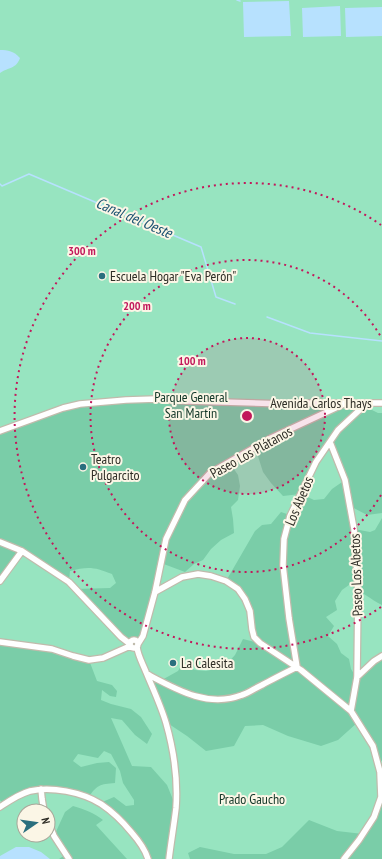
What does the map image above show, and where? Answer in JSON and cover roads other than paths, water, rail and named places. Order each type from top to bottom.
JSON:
[{"type":"street","name":"Avenida Carlos Thays","points":[[0,431],[64,408],[80,404],[126,400],[156,399],[286,404],[382,403]]},
{"type":"street","name":"Paseo Los Plátanos","points":[[134,646],[143,636],[155,592],[166,539],[185,500],[210,473],[271,438],[346,403]]},
{"type":"street","name":"Los Abetos","points":[[297,667],[289,618],[283,565],[284,538],[290,516],[316,462],[338,430],[367,403]]},
{"type":"street","name":"Paseo Los Abetos","points":[[330,442],[345,480],[354,529],[358,590],[357,677],[351,711]]},
{"type":"street","points":[[0,542],[22,551],[69,582],[122,638],[134,646],[166,722],[175,762],[176,807],[169,859]]},
{"type":"street","points":[[0,581],[22,551]]},
{"type":"street","points":[[155,592],[182,577],[198,574],[211,576],[226,581],[238,589],[246,599],[250,611],[254,637],[260,643],[297,667],[351,711],[373,746],[380,772],[380,797],[374,817],[344,859]]},
{"type":"street","points":[[0,642],[52,650],[89,660],[103,658],[134,646]]},
{"type":"street","points":[[357,677],[374,661],[382,656]]},
{"type":"street","points":[[147,674],[188,694],[218,700],[244,694],[297,667]]},
{"type":"street","points":[[0,807],[28,791],[41,789],[65,791],[88,798],[100,803],[125,824],[139,841],[149,858]]},
{"type":"street","points":[[41,789],[43,803]]},
{"type":"street","points":[[56,839],[69,859]]},
{"type":"street","points":[[165,859],[170,845]]},
{"type":"water","points":[[289,1],[291,36],[244,37],[243,2]]},
{"type":"water","points":[[340,6],[341,36],[303,37],[302,8]]},
{"type":"water","points":[[382,7],[382,36],[346,37],[345,8]]},
{"type":"water","points":[[0,50],[11,51],[20,58],[14,66],[0,73]]},
{"type":"water","points":[[16,847],[29,847],[41,852],[50,859],[0,859],[0,856]]},
{"type":"waterway","name":"Canal del Oeste","points":[[0,184],[2,186],[29,174],[201,247],[216,297],[235,304]]},
{"type":"waterway","name":"Canal del Oeste","points":[[267,317],[310,333],[382,341]]},
{"type":"place","name":"Escuela Hogar \"Eva Perón\"","points":[[102,276]]},
{"type":"place","name":"Teatro Pulgarcito","points":[[83,467]]},
{"type":"place","name":"La Calesita","points":[[173,663]]},
{"type":"park label","name":"Parque General San Martín","points":[[191,406]]},
{"type":"park label","name":"Prado Gaucho","points":[[252,799]]}]
